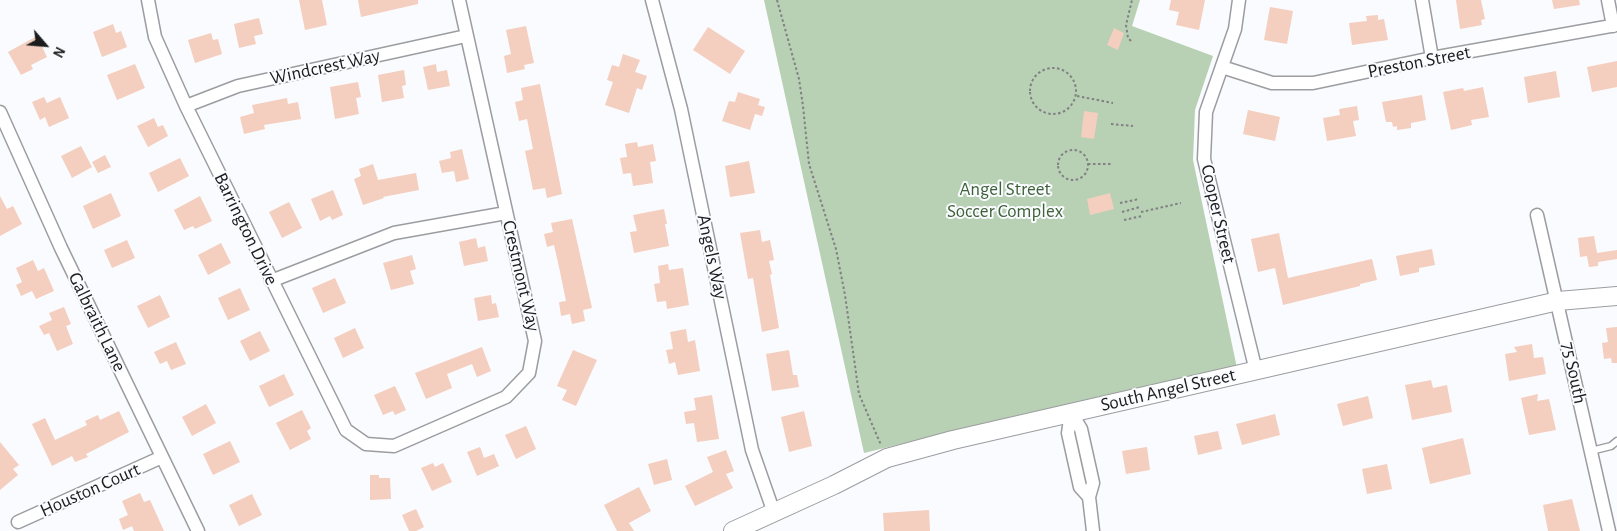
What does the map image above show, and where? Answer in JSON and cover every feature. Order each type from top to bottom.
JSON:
[{"type":"street","name":"Barrington Drive","points":[[148,0],[155,37],[186,106],[271,281],[346,430],[366,444]]},
{"type":"street","name":"Crestmont Way","points":[[366,444],[394,446],[403,443],[506,397],[529,373],[535,341],[459,0]]},
{"type":"street","name":"Angels Way","points":[[652,0],[681,109],[752,450],[774,513]]},
{"type":"street","name":"Cooper Street","points":[[1239,0],[1235,29],[1206,112],[1204,159],[1256,371]]},
{"type":"street","points":[[1422,0],[1432,58]]},
{"type":"street","points":[[1608,0],[1615,26]]},
{"type":"street","name":"Preston Street","points":[[1222,67],[1272,83],[1313,83],[1432,58],[1615,26]]},
{"type":"street","name":"Windcrest Way","points":[[186,106],[238,86],[466,36]]},
{"type":"street","name":"Galbraith Lane","points":[[0,112],[61,248],[198,531]]},
{"type":"street","points":[[271,281],[394,233],[506,212]]},
{"type":"street","name":"75 South","points":[[1537,214],[1609,531]]},
{"type":"street","name":"South Angel Street","points":[[733,531],[887,458],[953,440],[1558,302],[1617,296]]},
{"type":"street","points":[[1071,412],[1081,429],[1093,483],[1089,497],[1093,531]]},
{"type":"street","name":"Houston Court","points":[[18,522],[162,457]]},
{"type":"lane","points":[[1591,451],[1611,446],[1617,440]]},
{"type":"path","points":[[777,0],[799,79],[809,164],[836,249],[845,295],[859,394],[881,445]]},
{"type":"path","points":[[1131,41],[1128,38],[1126,25],[1132,0]]},
{"type":"path","points":[[1047,68],[1058,68],[1066,71],[1072,77],[1076,84],[1077,96],[1068,110],[1061,114],[1049,115],[1041,112],[1035,106],[1031,99],[1030,85],[1040,72],[1047,68]]},
{"type":"path","points":[[1077,96],[1114,103]]},
{"type":"path","points":[[1111,124],[1133,126]]},
{"type":"path","points":[[1070,151],[1080,152],[1088,164],[1085,174],[1081,178],[1074,180],[1064,178],[1058,169],[1059,160],[1062,155],[1070,151]]},
{"type":"path","points":[[1088,164],[1112,164]]},
{"type":"path","points":[[1120,203],[1138,200]]},
{"type":"path","points":[[1141,212],[1181,203]]},
{"type":"path","points":[[1122,212],[1140,207]]},
{"type":"path","points":[[1124,220],[1142,216]]},
{"type":"green space","name":"Angel Street Soccer Complex","points":[[764,0],[1140,0],[1132,26],[1213,56],[1195,110],[1193,160],[1237,368],[1023,414],[864,453]]},
{"type":"building","points":[[299,0],[322,0],[327,25],[305,30]]},
{"type":"building","points":[[358,0],[418,0],[418,4],[361,17]]},
{"type":"building","points":[[1171,0],[1205,0],[1199,30],[1176,25],[1179,12],[1169,10]]},
{"type":"building","points":[[1456,0],[1481,0],[1485,19],[1481,20],[1482,25],[1460,29]]},
{"type":"building","points":[[1552,0],[1579,0],[1580,5],[1554,9]]},
{"type":"building","points":[[1270,7],[1293,11],[1287,44],[1264,40]]},
{"type":"building","points":[[1378,15],[1378,20],[1384,19],[1388,40],[1352,45],[1349,23],[1367,21],[1366,16]]},
{"type":"building","points":[[259,18],[263,34],[254,36],[256,44],[239,48],[234,24]]},
{"type":"building","points":[[113,24],[116,33],[121,31],[127,47],[102,57],[93,32]]},
{"type":"building","points":[[526,26],[534,63],[524,65],[525,69],[507,73],[504,56],[511,54],[506,30]]},
{"type":"building","points":[[708,27],[745,51],[730,74],[693,50]]},
{"type":"building","points":[[1114,28],[1124,33],[1118,50],[1107,45]]},
{"type":"building","points":[[211,33],[213,40],[218,39],[222,54],[195,63],[188,40]]},
{"type":"building","points":[[37,36],[47,57],[31,65],[33,69],[21,75],[8,52]]},
{"type":"building","points":[[623,54],[640,60],[635,72],[647,76],[642,90],[637,88],[629,113],[605,105],[613,82],[607,80],[612,65],[619,67]]},
{"type":"building","points":[[1617,61],[1617,87],[1592,92],[1587,67]]},
{"type":"building","points":[[135,64],[145,88],[117,100],[107,75]]},
{"type":"building","points":[[436,64],[437,72],[447,70],[450,86],[428,90],[423,67]]},
{"type":"building","points":[[404,70],[406,85],[402,86],[404,98],[382,102],[378,75]]},
{"type":"building","points":[[1556,71],[1560,97],[1528,103],[1524,77]]},
{"type":"building","points":[[358,82],[361,97],[356,98],[359,114],[335,119],[330,87]]},
{"type":"building","points":[[540,84],[562,194],[547,198],[545,188],[533,190],[525,151],[533,149],[527,119],[519,121],[515,102],[523,100],[521,88]]},
{"type":"building","points":[[1483,87],[1489,117],[1471,120],[1472,125],[1451,130],[1443,92],[1463,88],[1464,91]]},
{"type":"building","points":[[738,92],[760,99],[758,105],[765,107],[762,116],[755,114],[750,130],[722,121],[729,101],[735,102]]},
{"type":"building","points":[[1422,95],[1426,120],[1411,123],[1411,128],[1397,130],[1397,126],[1393,127],[1392,122],[1386,122],[1382,102]]},
{"type":"building","points":[[44,97],[47,103],[60,97],[69,118],[49,127],[45,117],[40,120],[32,102]]},
{"type":"building","points":[[287,98],[288,104],[298,102],[301,119],[264,125],[265,129],[244,134],[240,117],[254,113],[252,105]]},
{"type":"building","points":[[1357,106],[1359,120],[1353,121],[1356,136],[1327,141],[1323,118],[1340,115],[1339,109]]},
{"type":"building","points":[[1248,110],[1280,117],[1275,141],[1243,134]]},
{"type":"building","points":[[1084,111],[1098,113],[1094,139],[1081,137]]},
{"type":"building","points":[[154,118],[158,127],[163,125],[168,136],[148,147],[137,126]]},
{"type":"building","points":[[637,142],[638,147],[653,144],[656,161],[650,162],[653,183],[633,186],[631,173],[623,174],[620,158],[627,157],[625,144]]},
{"type":"building","points":[[81,146],[92,167],[72,178],[61,156]]},
{"type":"building","points":[[462,149],[469,179],[456,182],[454,171],[442,173],[439,161],[451,158],[450,152]]},
{"type":"building","points":[[105,155],[111,167],[98,173],[92,162]]},
{"type":"building","points":[[180,158],[189,176],[158,192],[149,173]]},
{"type":"building","points":[[749,161],[755,193],[730,197],[725,166]]},
{"type":"building","points":[[373,164],[378,180],[416,173],[419,190],[383,197],[363,205],[354,179],[361,176],[359,169]]},
{"type":"building","points":[[333,190],[343,215],[332,220],[330,216],[320,221],[311,199]]},
{"type":"building","points":[[111,193],[121,216],[93,229],[83,206]]},
{"type":"building","points":[[1110,193],[1114,209],[1090,215],[1087,199]]},
{"type":"building","points":[[0,196],[7,209],[13,206],[22,224],[0,236]]},
{"type":"building","points":[[200,196],[212,221],[195,229],[193,226],[184,230],[174,210]]},
{"type":"building","points":[[289,202],[302,228],[282,238],[269,212]]},
{"type":"building","points":[[664,209],[669,246],[634,253],[630,232],[637,231],[633,215]]},
{"type":"building","points":[[572,219],[592,308],[583,310],[585,321],[572,324],[570,314],[561,316],[559,302],[566,301],[559,267],[554,245],[547,247],[544,234],[553,232],[551,223]]},
{"type":"building","points":[[760,230],[762,242],[770,240],[774,260],[769,261],[772,274],[770,275],[779,328],[762,332],[753,278],[748,279],[740,233]]},
{"type":"building","points":[[1279,233],[1288,278],[1372,259],[1377,280],[1283,305],[1275,268],[1258,272],[1251,239]]},
{"type":"building","points":[[1594,236],[1597,253],[1617,250],[1617,259],[1598,262],[1598,266],[1589,267],[1587,256],[1580,257],[1578,238]]},
{"type":"building","points":[[476,238],[478,248],[485,246],[488,261],[464,266],[459,242]]},
{"type":"building","points":[[127,240],[135,258],[112,268],[104,250]]},
{"type":"building","points":[[221,243],[231,263],[208,275],[198,255]]},
{"type":"building","points":[[1432,249],[1435,265],[1419,268],[1419,272],[1400,276],[1396,256]]},
{"type":"building","points":[[412,255],[416,269],[410,271],[414,284],[391,290],[383,263]]},
{"type":"building","points":[[33,260],[38,271],[44,268],[54,291],[36,299],[32,291],[21,296],[16,285],[22,282],[16,268]]},
{"type":"building","points":[[668,264],[669,270],[683,268],[689,305],[667,309],[666,301],[657,302],[654,284],[660,283],[658,266]]},
{"type":"building","points":[[335,278],[346,303],[323,313],[312,288]]},
{"type":"building","points":[[240,288],[250,310],[228,320],[218,298]]},
{"type":"building","points":[[160,295],[170,317],[148,328],[137,306]]},
{"type":"building","points":[[491,295],[492,304],[496,303],[499,317],[478,321],[474,298]]},
{"type":"building","points":[[64,307],[71,324],[66,326],[73,344],[57,351],[49,333],[44,335],[39,326],[52,320],[49,313]]},
{"type":"building","points":[[1617,327],[1617,363],[1612,363],[1611,358],[1604,359],[1602,343],[1608,342],[1606,328]]},
{"type":"building","points":[[355,328],[364,348],[343,358],[334,338]]},
{"type":"building","points":[[686,329],[688,342],[695,340],[700,371],[678,375],[675,362],[669,364],[666,350],[673,349],[670,332]]},
{"type":"building","points":[[260,331],[270,351],[250,361],[240,341]]},
{"type":"building","points":[[176,342],[186,364],[171,370],[167,361],[160,364],[154,352]]},
{"type":"building","points":[[1532,344],[1534,358],[1543,357],[1546,374],[1509,381],[1505,354],[1517,352],[1514,347]]},
{"type":"building","points":[[482,347],[491,371],[477,377],[472,364],[447,374],[452,388],[426,399],[415,373]]},
{"type":"building","points":[[573,350],[597,360],[576,406],[562,400],[567,390],[557,386]]},
{"type":"building","points":[[789,350],[793,375],[797,375],[799,387],[772,391],[766,354]]},
{"type":"building","points":[[284,374],[294,395],[269,407],[259,386]]},
{"type":"building","points":[[1431,380],[1433,388],[1447,385],[1452,412],[1412,420],[1405,385]]},
{"type":"building","points":[[395,386],[406,410],[395,415],[393,411],[383,415],[374,395]]},
{"type":"building","points":[[1538,394],[1537,401],[1549,399],[1556,430],[1529,435],[1521,398]]},
{"type":"building","points":[[712,395],[719,439],[697,442],[694,423],[686,424],[684,412],[696,410],[694,398]]},
{"type":"building","points":[[1368,396],[1373,418],[1343,426],[1337,404]]},
{"type":"building","points":[[206,404],[216,423],[192,436],[182,417]]},
{"type":"building","points":[[302,410],[311,428],[307,431],[311,439],[290,450],[276,423]]},
{"type":"building","points":[[119,411],[129,432],[86,454],[88,457],[75,462],[72,456],[52,466],[32,424],[45,418],[55,440],[87,425],[85,421],[98,415],[100,420]]},
{"type":"building","points":[[804,411],[812,446],[789,452],[781,417]]},
{"type":"building","points":[[1275,414],[1280,435],[1242,445],[1236,424]]},
{"type":"building","points":[[526,426],[536,449],[516,459],[505,435]]},
{"type":"building","points":[[1218,431],[1222,449],[1198,455],[1194,436]]},
{"type":"building","points":[[1463,438],[1471,474],[1430,484],[1422,448]]},
{"type":"building","points":[[230,441],[240,462],[213,475],[203,454]]},
{"type":"building","points":[[0,442],[19,465],[13,469],[18,475],[0,490]]},
{"type":"building","points":[[480,447],[484,458],[494,454],[499,466],[477,476],[467,452]]},
{"type":"building","points":[[1147,447],[1150,470],[1126,474],[1122,451]]},
{"type":"building","points":[[726,450],[734,471],[726,474],[733,488],[695,506],[685,486],[713,472],[707,457]]},
{"type":"building","points":[[667,459],[672,480],[654,485],[648,464]]},
{"type":"building","points":[[433,463],[435,467],[443,463],[452,482],[432,491],[421,468]]},
{"type":"building","points":[[1387,464],[1392,489],[1367,494],[1362,469]]},
{"type":"building","points":[[370,475],[379,475],[379,478],[390,478],[391,499],[370,500]]},
{"type":"building","points":[[639,487],[651,511],[629,523],[634,531],[617,531],[604,505]]},
{"type":"building","points":[[140,493],[144,502],[150,500],[164,531],[134,531],[132,526],[123,530],[119,519],[128,515],[122,501]]},
{"type":"building","points":[[252,494],[262,515],[239,526],[229,505]]},
{"type":"building","points":[[1572,499],[1580,531],[1548,531],[1543,505]]},
{"type":"building","points":[[416,509],[424,527],[416,531],[409,531],[402,515]]},
{"type":"building","points":[[929,510],[930,531],[884,531],[883,513]]}]
